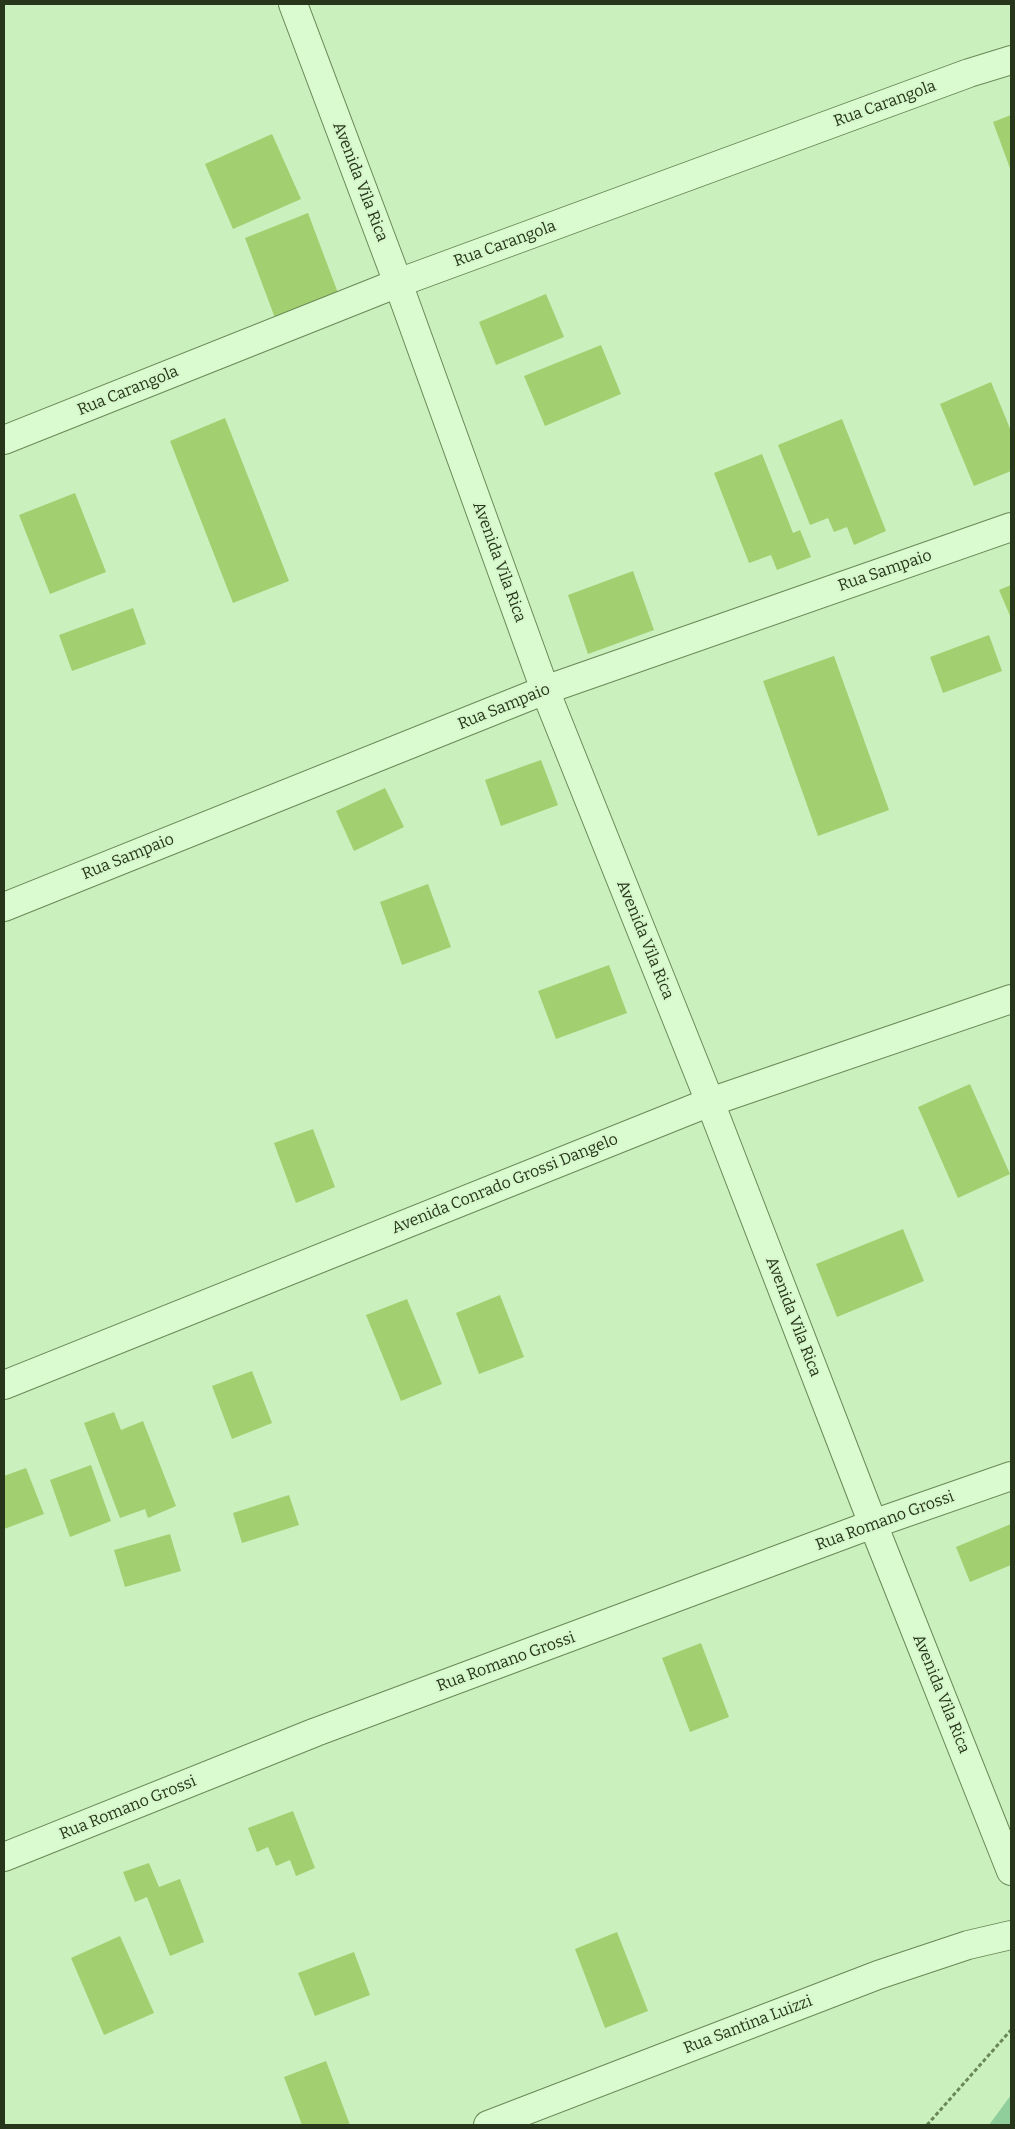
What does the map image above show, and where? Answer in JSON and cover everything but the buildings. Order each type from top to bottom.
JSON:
[{"type":"street","name":"Avenida Vila Rica","points":[[292,4],[398,283],[545,690],[710,1102],[873,1524],[1011,1871]]},
{"type":"street","name":"Rua Carangola","points":[[4,440],[398,283],[969,73],[1011,60]]},
{"type":"street","name":"Rua Sampaio","points":[[4,907],[545,690],[1011,527]]},
{"type":"street","name":"Avenida Conrado Grossi Dangelo","points":[[4,1385],[710,1102],[1011,999]]},
{"type":"street","name":"Rua Romano Grossi","points":[[4,1857],[316,1732],[873,1524],[1011,1476]]},
{"type":"street","name":"Rua Santina Luizzi","points":[[488,2125],[878,1975],[968,1944],[1011,1934]]},
{"type":"path","points":[[926,2125],[1011,2030]]},
{"type":"green space","points":[[1011,2095],[1011,2125],[989,2125]]}]
